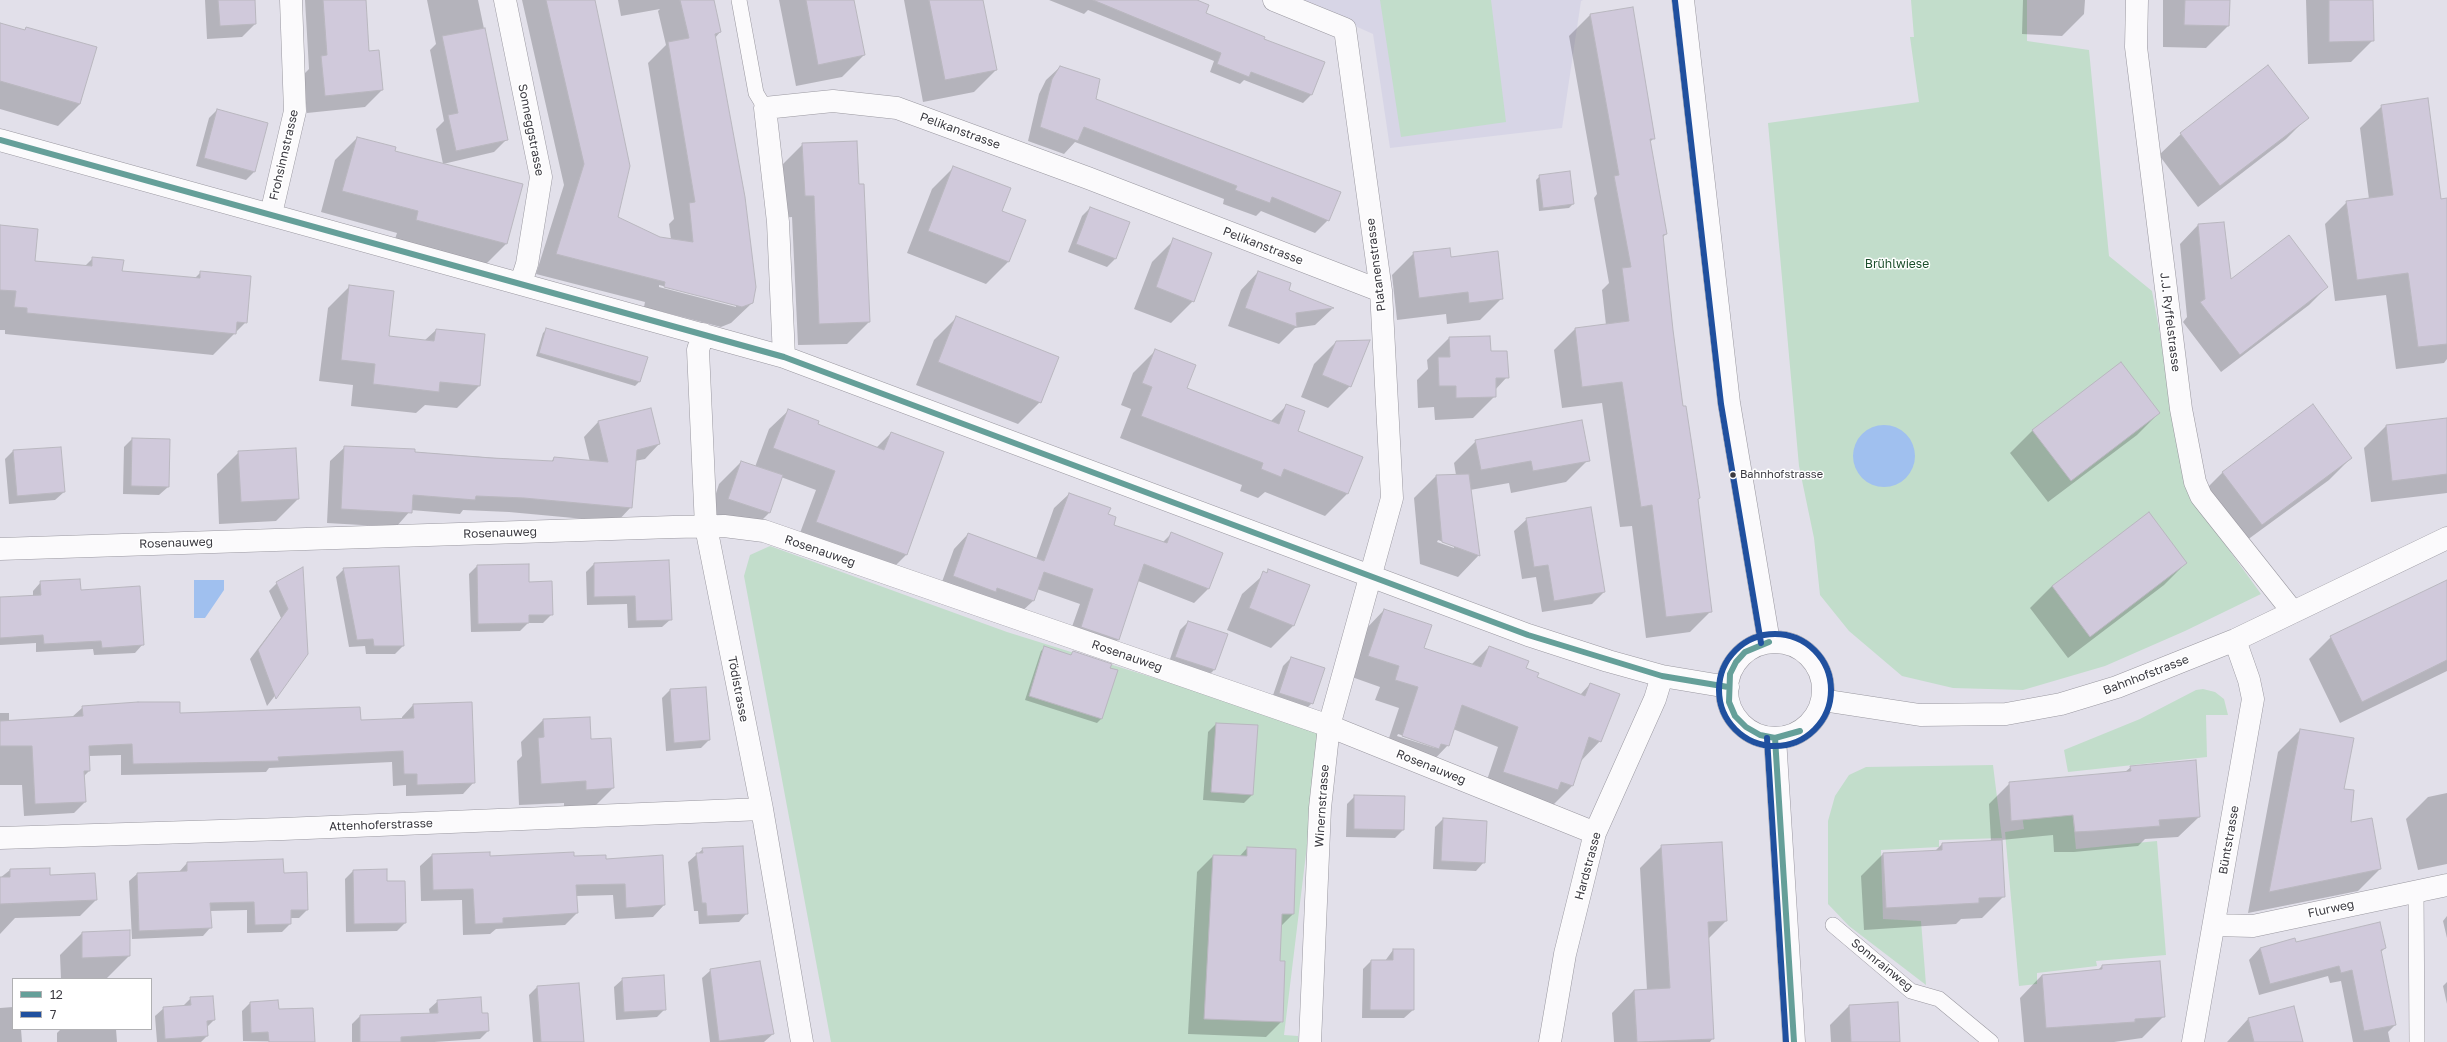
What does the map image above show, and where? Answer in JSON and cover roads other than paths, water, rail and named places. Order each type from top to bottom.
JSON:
[{"type":"street","name":"Frohsinnstrasse","points":[[271,214],[296,111],[291,0]]},
{"type":"street","name":"Sonneggstrasse","points":[[505,0],[541,177],[527,264],[521,283]]},
{"type":"street","name":"Platanenstrasse","points":[[1274,0],[1345,29],[1380,291],[1392,498],[1370,575]]},
{"type":"street","points":[[1683,0],[1729,403],[1769,642]]},
{"type":"street","name":"J.J. Ryffelstrasse","points":[[2137,0],[2136,47],[2181,409],[2195,482],[2201,496],[2293,612]]},
{"type":"street","name":"Pelikanstrasse","points":[[765,108],[833,101],[897,108],[1088,178],[1380,291]]},
{"type":"street","points":[[765,108],[778,222],[784,357]]},
{"type":"street","points":[[0,140],[784,357],[1528,635],[1608,661],[1662,676],[1728,687]]},
{"type":"street","name":"Tödistrasse","points":[[703,334],[698,350],[706,527],[762,809],[802,1042]]},
{"type":"street","name":"Rosenauweg","points":[[0,549],[724,526],[764,531],[1329,726],[1595,833]]},
{"type":"street","name":"Bahnhofstrasse","points":[[1822,700],[1920,715],[2006,714],[2061,704],[2117,687],[2235,640],[2447,538]]},
{"type":"street","name":"Winernstrasse","points":[[1310,1042],[1320,808],[1329,726],[1370,575]]},
{"type":"street","name":"Büntstrasse","points":[[2194,1042],[2253,699],[2249,680],[2235,640]]},
{"type":"street","points":[[1769,642],[1795,646],[1815,662],[1823,686],[1822,700],[1818,712],[1800,730],[1788,736],[1775,738],[1760,735],[1746,727],[1736,716],[1729,702],[1728,687],[1730,674],[1736,662],[1751,649],[1769,642]]},
{"type":"street","name":"Hardstrasse","points":[[1550,1042],[1565,954],[1595,833],[1655,699],[1662,676]]},
{"type":"street","points":[[1775,738],[1794,1042]]},
{"type":"street","name":"Attenhoferstrasse","points":[[0,838],[275,829],[762,809]]},
{"type":"street","name":"Flurweg","points":[[2214,925],[2254,926],[2416,890],[2447,885]]},
{"type":"lane","points":[[739,0],[756,93],[765,108]]},
{"type":"lane","points":[[2416,890],[2417,1042]]},
{"type":"lane","name":"Sonnrainweg","points":[[1833,925],[1910,991],[1939,999],[1991,1042]]},
{"type":"water","points":[[1884,425],[1901,430],[1906,434],[1910,439],[1915,456],[1910,473],[1906,478],[1901,482],[1884,487],[1867,482],[1862,478],[1858,473],[1853,456],[1858,439],[1862,434],[1867,430]]},
{"type":"water","points":[[194,580],[224,580],[224,590],[205,618],[194,618]]},
{"type":"place","name":"Bahnhofstrasse","points":[[1733,475]]},
{"type":"park label","name":"Brühlwiese","points":[[1897,264]]}]
